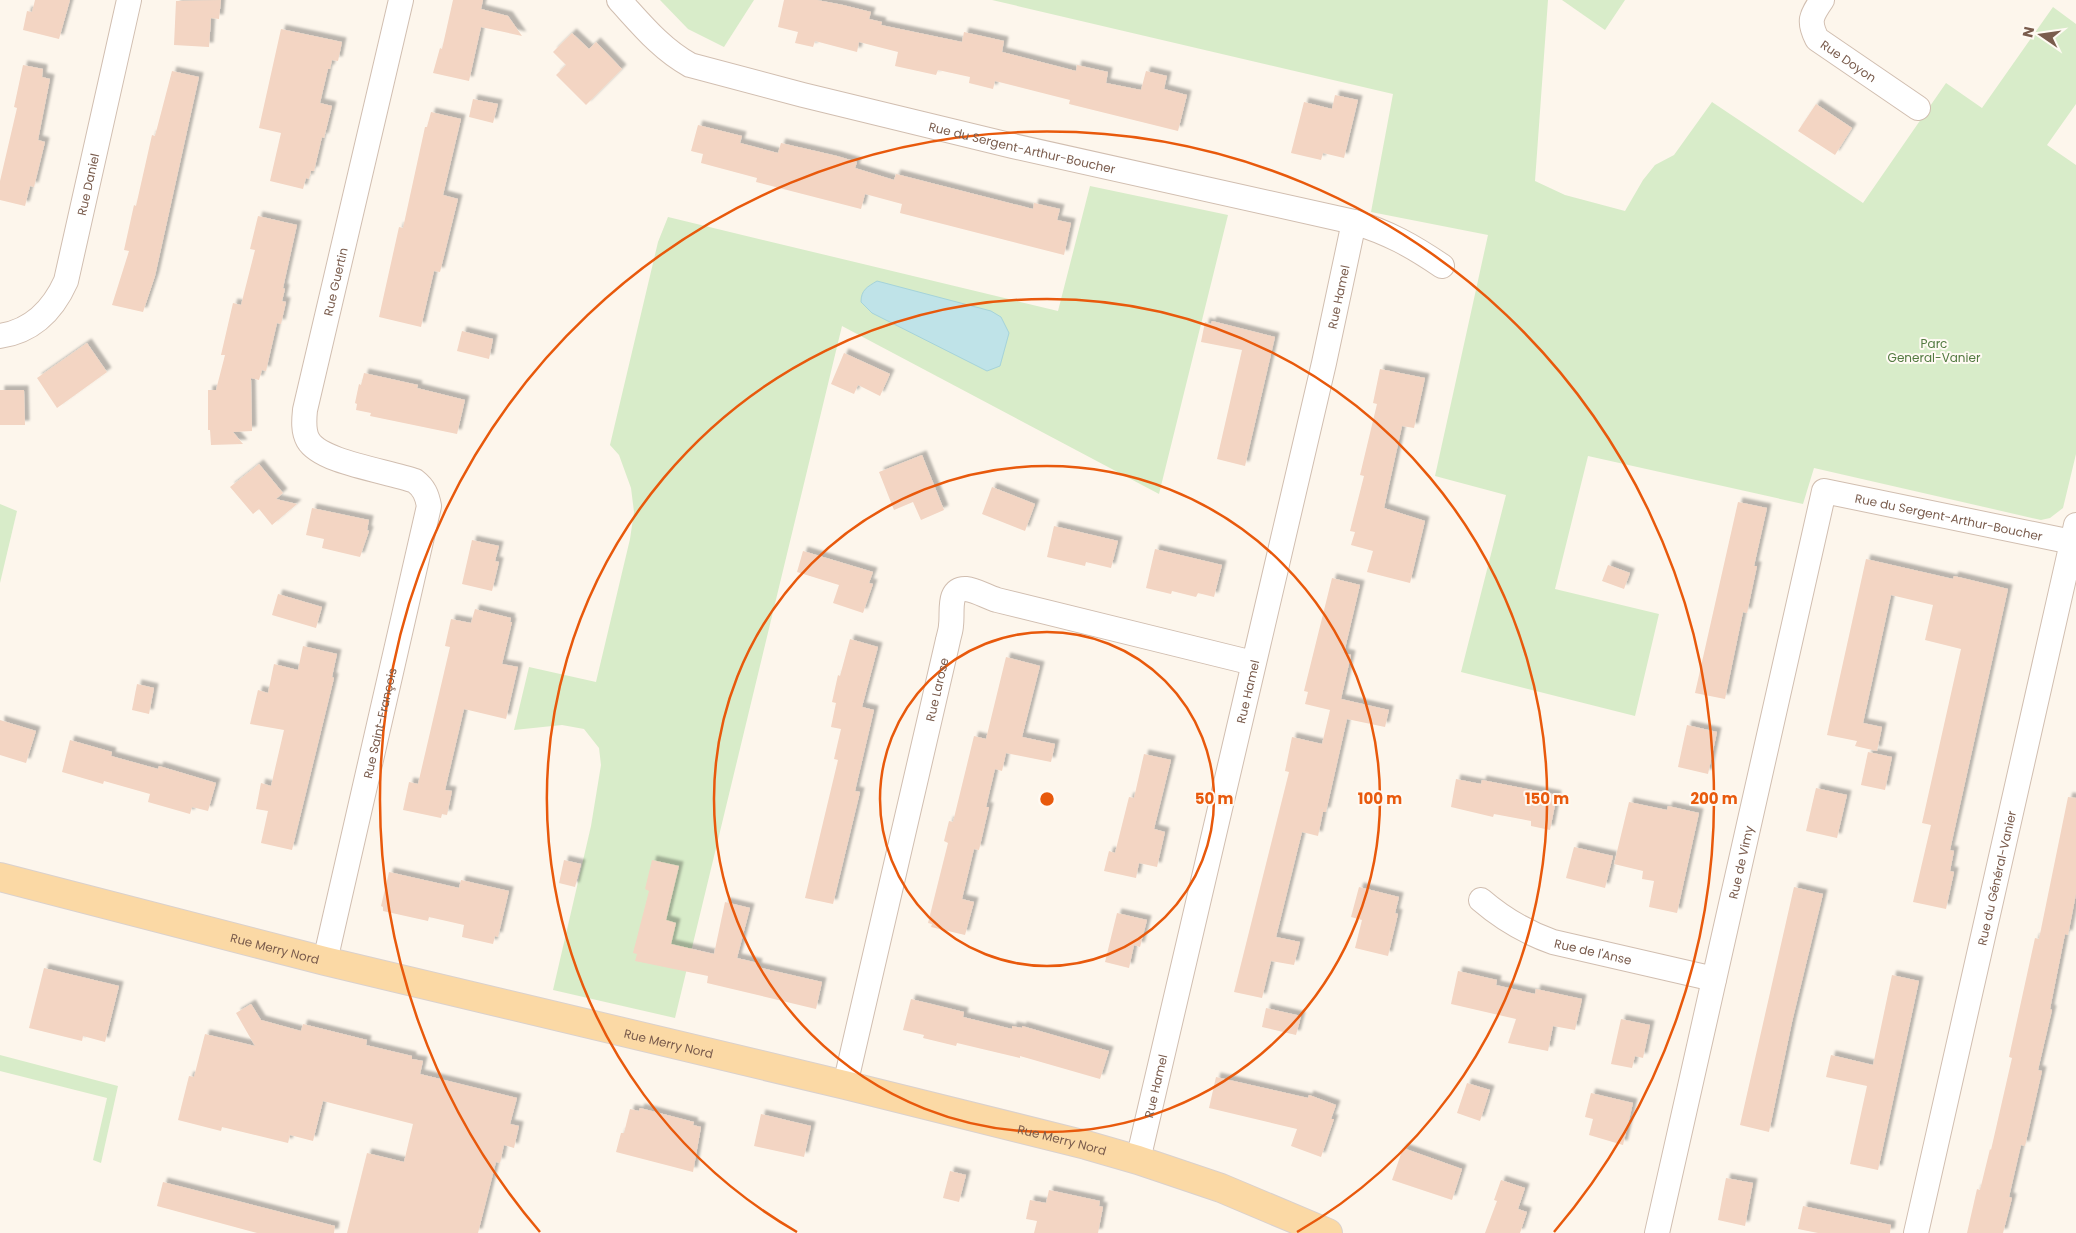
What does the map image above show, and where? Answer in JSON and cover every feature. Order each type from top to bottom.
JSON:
[{"type":"main road","name":"Rue Merry Nord","points":[[0,877],[325,961],[845,1085],[1138,1160],[1221,1188],[1327,1233]]},
{"type":"street","name":"Rue Daniel","points":[[0,336],[25,329],[38,320],[50,309],[59,296],[66,280],[129,0]]},
{"type":"street","name":"Rue Guertin","points":[[401,0],[304,421],[308,440],[321,453],[406,477],[423,487]]},
{"type":"street","name":"Rue du Sergent-Arthur-Boucher","points":[[619,0],[673,56],[698,67],[813,98],[1013,146],[1354,222],[1406,242],[1442,266]]},
{"type":"street","name":"Rue Doyon","points":[[1822,0],[1814,12],[1811,27],[1817,39],[1918,108]]},
{"type":"street","name":"Rue Hamel","points":[[1138,1160],[1324,364],[1354,222]]},
{"type":"street","name":"Rue Saint-François","points":[[325,961],[427,516],[428,496],[423,487]]},
{"type":"street","name":"Rue du Sergent-Arthur-Boucher","points":[[1824,491],[2074,533]]},
{"type":"street","name":"Rue de Vimy","points":[[1657,1233],[1824,491]]},
{"type":"street","name":"Rue du Général-Vanier","points":[[1916,1233],[2074,533]]},
{"type":"street","name":"Rue Larose","points":[[845,1085],[948,640],[954,595],[964,589],[973,590],[997,600],[1253,663]]},
{"type":"street","name":"Rue de l'Anse","points":[[1481,900],[1510,922],[1531,934],[1553,942],[1714,979]]},
{"type":"green space","points":[[660,0],[754,0],[724,47],[688,29]]},
{"type":"green space","name":"Parc General-Vanier","points":[[992,0],[1548,0],[1535,181],[1565,195],[1625,211],[1643,180],[1655,165],[1674,155],[1712,102],[1863,203],[1946,83],[1982,108],[2053,7],[2076,24],[2076,104],[2047,145],[2076,165],[2076,454],[2063,508],[2050,518],[2041,520],[1814,468],[1803,504],[1588,456],[1555,589],[1659,614],[1635,716],[1461,672],[1506,495],[1435,476],[1488,235],[1371,212],[1393,94]]},
{"type":"green space","points":[[1562,0],[1625,0],[1605,30]]},
{"type":"green space","points":[[1090,186],[1228,215],[1159,494],[842,326],[675,1018],[553,990],[591,826],[601,765],[599,748],[584,729],[562,725],[514,730],[529,667],[596,682],[630,539],[634,512],[631,488],[619,455],[610,445],[658,242],[668,217],[1058,311]]},
{"type":"green space","points":[[0,504],[17,511],[0,583]]},
{"type":"green space","points":[[0,1055],[118,1086],[101,1163],[93,1160],[107,1098],[0,1071]]},
{"type":"water","points":[[877,281],[991,311],[1001,317],[1009,333],[1000,366],[987,371],[872,313],[861,302],[861,298],[865,289]]},
{"type":"building","points":[[35,0],[70,0],[59,39],[23,30],[27,11],[32,12]]},
{"type":"building","points":[[221,0],[219,19],[211,18],[209,47],[174,45],[176,1]]},
{"type":"building","points":[[453,0],[483,0],[481,9],[508,16],[522,36],[481,27],[469,81],[433,73],[440,48],[442,49]]},
{"type":"building","points":[[784,0],[817,0],[843,5],[871,12],[869,19],[882,22],[881,25],[962,42],[964,32],[1004,41],[1002,52],[1076,71],[1077,65],[1108,72],[1106,83],[1141,90],[1146,71],[1167,76],[1164,89],[1187,95],[1178,131],[1069,104],[1070,100],[995,81],[993,89],[969,83],[970,77],[938,70],[936,75],[895,66],[898,52],[859,42],[857,52],[815,41],[813,47],[795,43],[798,32],[778,27]]},
{"type":"building","points":[[281,29],[342,42],[338,61],[332,60],[330,69],[328,69],[320,103],[332,106],[324,138],[322,137],[314,171],[311,171],[309,179],[306,178],[303,189],[270,181],[281,133],[259,128]]},
{"type":"building","points":[[572,33],[589,49],[596,42],[622,69],[586,105],[556,75],[566,65],[553,52]]},
{"type":"building","points":[[23,65],[43,69],[42,77],[50,79],[38,140],[45,142],[34,187],[30,186],[25,206],[0,200],[0,181],[17,108],[14,107]]},
{"type":"building","points":[[172,71],[199,77],[155,276],[143,312],[112,305],[129,251],[124,250],[134,205],[136,206],[152,135],[155,136]]},
{"type":"building","points":[[1335,95],[1358,100],[1344,158],[1323,153],[1321,160],[1291,153],[1304,102],[1332,109]]},
{"type":"building","points":[[473,99],[498,104],[493,123],[469,117]]},
{"type":"building","points":[[1816,104],[1852,128],[1835,155],[1798,131]]},
{"type":"building","points":[[431,112],[461,119],[443,195],[458,199],[440,272],[434,271],[421,327],[379,317],[399,227],[403,228],[425,127],[427,127]]},
{"type":"building","points":[[698,125],[742,136],[740,143],[778,153],[781,143],[837,156],[857,162],[855,168],[894,180],[896,174],[1033,209],[1034,203],[1060,209],[1057,220],[1071,223],[1064,255],[900,213],[902,204],[865,194],[861,209],[756,182],[757,178],[701,163],[703,154],[691,151]]},
{"type":"building","points":[[258,216],[297,225],[283,288],[285,289],[282,301],[286,302],[281,324],[277,323],[266,371],[262,370],[259,380],[251,378],[252,431],[233,432],[243,444],[211,445],[210,430],[208,430],[208,390],[216,390],[225,355],[221,355],[233,303],[241,305],[255,250],[250,249]]},
{"type":"building","points":[[1212,321],[1275,337],[1245,466],[1217,459],[1242,350],[1201,342],[1205,322],[1211,324]]},
{"type":"building","points":[[462,331],[493,339],[489,359],[457,351]]},
{"type":"building","points":[[87,343],[107,372],[57,408],[37,378]]},
{"type":"building","points":[[844,353],[890,374],[880,396],[858,385],[854,394],[831,384]]},
{"type":"building","points":[[1380,369],[1425,378],[1414,428],[1402,426],[1384,508],[1425,521],[1410,583],[1367,572],[1373,551],[1351,545],[1355,532],[1350,531],[1364,476],[1360,475],[1377,404],[1373,403]]},
{"type":"building","points":[[364,373],[418,385],[417,388],[465,400],[457,434],[370,416],[371,413],[356,410],[357,404],[355,403],[359,384],[361,385]]},
{"type":"building","points":[[0,390],[24,390],[25,425],[0,425]]},
{"type":"building","points":[[922,455],[944,510],[921,520],[913,502],[894,510],[879,472]]},
{"type":"building","points":[[259,464],[283,493],[276,499],[297,504],[272,525],[259,509],[253,514],[230,487]]},
{"type":"building","points":[[992,487],[1035,504],[1025,531],[982,514]]},
{"type":"building","points":[[1738,502],[1767,508],[1754,566],[1757,566],[1747,613],[1743,612],[1725,699],[1695,693]]},
{"type":"building","points":[[312,508],[369,520],[367,530],[369,531],[360,557],[322,548],[324,539],[306,535]]},
{"type":"building","points":[[1054,526],[1118,541],[1111,568],[1086,562],[1085,566],[1047,557]]},
{"type":"building","points":[[472,540],[499,546],[495,561],[499,562],[492,591],[462,584]]},
{"type":"building","points":[[1155,549],[1222,565],[1214,597],[1198,593],[1196,597],[1172,591],[1171,594],[1146,588]]},
{"type":"building","points":[[803,551],[873,572],[869,583],[873,584],[863,613],[833,603],[839,585],[797,572]]},
{"type":"building","points":[[1866,559],[1953,579],[1954,576],[2008,589],[1950,850],[1954,851],[1950,871],[1954,872],[1946,909],[1913,902],[1931,825],[1922,823],[1961,649],[1925,640],[1933,605],[1891,595],[1863,723],[1882,727],[1877,751],[1855,746],[1857,741],[1827,735]]},
{"type":"building","points":[[1608,565],[1630,573],[1624,589],[1602,581]]},
{"type":"building","points":[[1332,578],[1360,585],[1344,653],[1351,655],[1341,699],[1389,710],[1385,727],[1347,719],[1326,812],[1323,812],[1318,836],[1302,832],[1276,937],[1300,942],[1294,965],[1271,961],[1262,998],[1234,992],[1289,772],[1285,771],[1292,737],[1322,744],[1330,710],[1305,704],[1308,692],[1304,691]]},
{"type":"building","points":[[278,594],[322,607],[316,628],[272,615]]},
{"type":"building","points":[[475,609],[511,618],[510,622],[512,622],[502,664],[518,667],[506,719],[464,709],[445,790],[452,791],[447,815],[442,814],[441,818],[403,810],[409,782],[418,784],[450,647],[445,646],[451,619],[471,623]]},
{"type":"building","points":[[850,639],[878,647],[862,707],[874,710],[855,791],[860,792],[833,904],[805,898],[838,760],[834,759],[841,729],[831,727],[836,703],[832,702],[838,675],[840,676]]},
{"type":"building","points":[[303,646],[337,654],[332,677],[334,678],[292,850],[261,843],[268,811],[256,809],[261,783],[271,786],[284,730],[250,724],[258,690],[268,693],[274,664],[298,670]]},
{"type":"building","points":[[1006,657],[1040,666],[1022,737],[1055,744],[1051,762],[1006,753],[1002,771],[995,769],[979,850],[974,849],[962,899],[974,902],[965,935],[931,927],[932,924],[928,923],[948,843],[944,841],[949,821],[953,822],[974,736],[986,739]]},
{"type":"building","points":[[137,684],[154,688],[149,714],[132,710]]},
{"type":"building","points":[[0,720],[36,731],[26,763],[0,755]]},
{"type":"building","points":[[1687,725],[1717,732],[1708,774],[1678,767]]},
{"type":"building","points":[[70,740],[112,752],[111,756],[158,769],[159,766],[216,783],[208,811],[192,807],[190,814],[148,802],[150,794],[104,781],[103,784],[62,772]]},
{"type":"building","points":[[1868,752],[1892,757],[1885,790],[1861,785]]},
{"type":"building","points":[[1144,754],[1171,760],[1154,829],[1165,832],[1157,867],[1139,863],[1136,878],[1104,871],[1109,851],[1115,853],[1129,797],[1134,798]]},
{"type":"building","points":[[1456,779],[1481,784],[1482,780],[1557,795],[1550,830],[1531,826],[1531,821],[1494,814],[1493,817],[1451,807]]},
{"type":"building","points":[[1816,788],[1847,795],[1837,838],[1806,831]]},
{"type":"building","points":[[2068,797],[2076,798],[2076,894],[2068,935],[2065,934],[2050,1009],[2052,1010],[2038,1070],[2042,1071],[2025,1146],[2021,1145],[2009,1197],[2012,1198],[2003,1233],[1967,1233],[1977,1189],[1980,1190],[1991,1150],[2012,1058],[2009,1057],[2035,938],[2039,939]]},
{"type":"building","points":[[1629,802],[1667,810],[1668,806],[1699,813],[1677,913],[1649,907],[1654,881],[1642,879],[1643,871],[1614,864]]},
{"type":"building","points":[[1574,847],[1613,856],[1605,888],[1566,878]]},
{"type":"building","points":[[564,860],[581,864],[575,887],[559,883]]},
{"type":"building","points":[[652,860],[679,866],[666,920],[676,923],[671,944],[714,954],[725,902],[750,908],[737,958],[758,963],[757,967],[822,982],[816,1009],[707,983],[708,976],[635,961],[637,954],[633,953],[649,891],[645,889]]},
{"type":"building","points":[[389,872],[459,888],[461,880],[509,891],[498,937],[495,936],[493,944],[462,937],[464,925],[429,917],[428,921],[383,911],[381,906]]},
{"type":"building","points":[[1359,887],[1399,897],[1395,913],[1398,914],[1388,956],[1355,948],[1362,920],[1351,917]]},
{"type":"building","points":[[1794,887],[1823,894],[1792,1022],[1769,1132],[1740,1125]]},
{"type":"building","points":[[1117,913],[1147,920],[1140,947],[1134,945],[1129,968],[1105,962]]},
{"type":"building","points":[[44,968],[119,986],[105,1042],[83,1036],[82,1041],[29,1028]]},
{"type":"building","points":[[1458,971],[1497,980],[1496,985],[1535,994],[1536,989],[1582,999],[1575,1030],[1553,1026],[1548,1051],[1508,1043],[1516,1019],[1451,1004]]},
{"type":"building","points":[[1892,975],[1919,981],[1878,1170],[1850,1164],[1867,1086],[1826,1077],[1831,1055],[1873,1065]]},
{"type":"building","points":[[911,999],[964,1012],[963,1017],[1012,1029],[1012,1026],[1022,1028],[1022,1026],[1109,1051],[1100,1079],[1020,1056],[1020,1058],[957,1043],[956,1046],[923,1038],[924,1035],[903,1030]]},
{"type":"building","points":[[251,1004],[261,1020],[301,1031],[303,1024],[367,1040],[366,1045],[412,1056],[412,1059],[423,1061],[420,1074],[517,1098],[510,1124],[519,1126],[514,1148],[504,1145],[500,1163],[496,1162],[478,1233],[347,1233],[367,1153],[404,1162],[413,1124],[323,1101],[313,1141],[290,1135],[288,1143],[222,1127],[221,1131],[178,1120],[189,1076],[194,1077],[205,1034],[255,1046],[236,1013]]},
{"type":"building","points":[[1266,1008],[1301,1016],[1296,1035],[1262,1027]]},
{"type":"building","points":[[1621,1019],[1650,1025],[1643,1058],[1635,1056],[1632,1068],[1611,1064]]},
{"type":"building","points":[[1216,1077],[1308,1098],[1309,1095],[1336,1105],[1331,1119],[1334,1119],[1321,1157],[1291,1146],[1297,1129],[1209,1108]]},
{"type":"building","points":[[1467,1083],[1490,1090],[1480,1121],[1457,1113]]},
{"type":"building","points":[[1591,1093],[1633,1103],[1623,1145],[1589,1135],[1593,1119],[1585,1117]]},
{"type":"building","points":[[640,1108],[694,1122],[693,1125],[701,1127],[693,1172],[616,1152],[621,1133],[624,1133],[630,1109],[639,1111]]},
{"type":"building","points":[[761,1114],[811,1126],[804,1157],[754,1146]]},
{"type":"building","points":[[1403,1148],[1462,1169],[1452,1200],[1392,1180]]},
{"type":"building","points":[[950,1171],[966,1175],[959,1202],[943,1198]]},
{"type":"building","points":[[1726,1178],[1753,1183],[1745,1226],[1718,1220]]},
{"type":"building","points":[[1501,1180],[1525,1188],[1518,1209],[1527,1212],[1520,1233],[1485,1233],[1497,1201],[1494,1200]]},
{"type":"building","points":[[163,1182],[335,1226],[334,1233],[257,1233],[157,1206]]},
{"type":"building","points":[[1049,1190],[1100,1201],[1099,1206],[1103,1207],[1098,1233],[1034,1233],[1037,1221],[1026,1219],[1030,1200],[1046,1203]]},
{"type":"building","points":[[1803,1206],[1891,1225],[1890,1233],[1818,1233],[1798,1229]]}]
